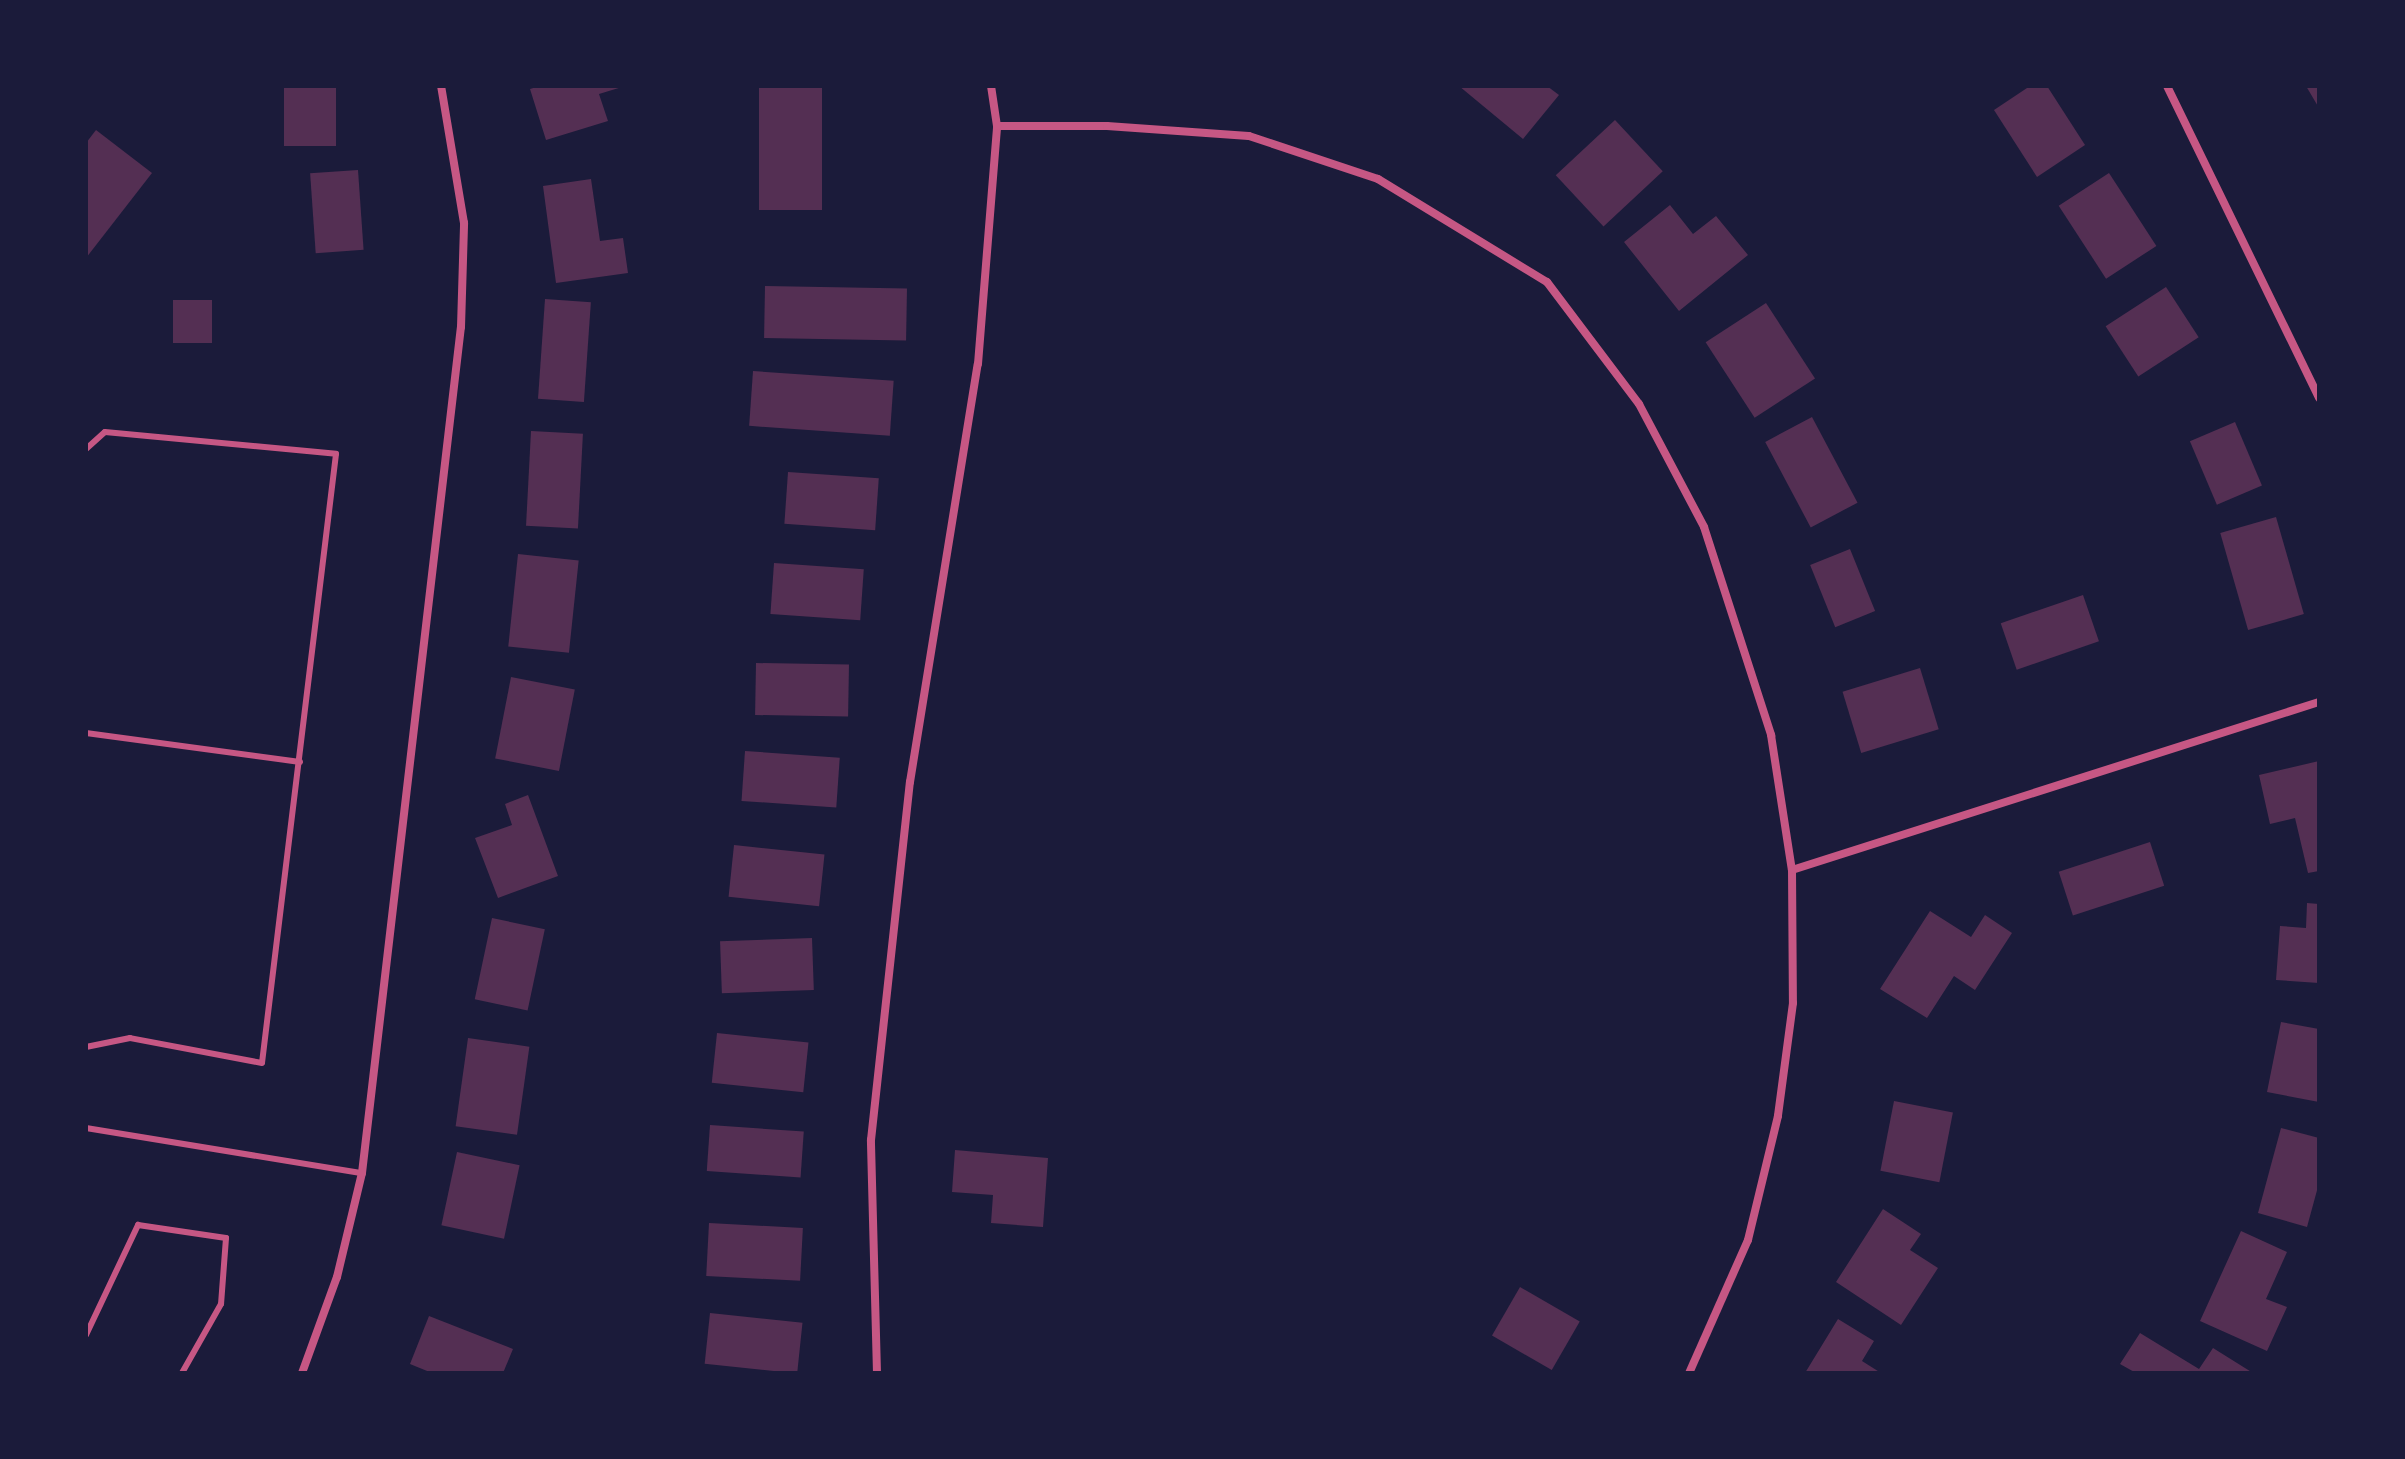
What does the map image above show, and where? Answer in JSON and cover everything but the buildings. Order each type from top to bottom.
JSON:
[{"type":"street","points":[[302,1373],[337,1277],[362,1173],[461,327],[464,223],[441,86]]},
{"type":"street","points":[[877,1373],[871,1140],[910,782],[978,364],[997,126],[991,86]]},
{"type":"street","points":[[2167,86],[2319,398]]},
{"type":"street","points":[[997,126],[1107,126],[1249,136],[1378,179],[1547,282],[1639,404],[1704,527],[1771,735],[1792,870],[1793,1003],[1778,1116],[1748,1240],[1689,1373]]},
{"type":"street","points":[[1792,870],[2319,702]]},
{"type":"lane","points":[[86,449],[105,432],[336,454],[262,1063],[130,1038],[86,1047]]},
{"type":"lane","points":[[86,733],[300,762]]},
{"type":"lane","points":[[86,1128],[362,1173]]},
{"type":"lane","points":[[86,1335],[138,1225],[226,1238],[221,1304],[182,1373]]}]
